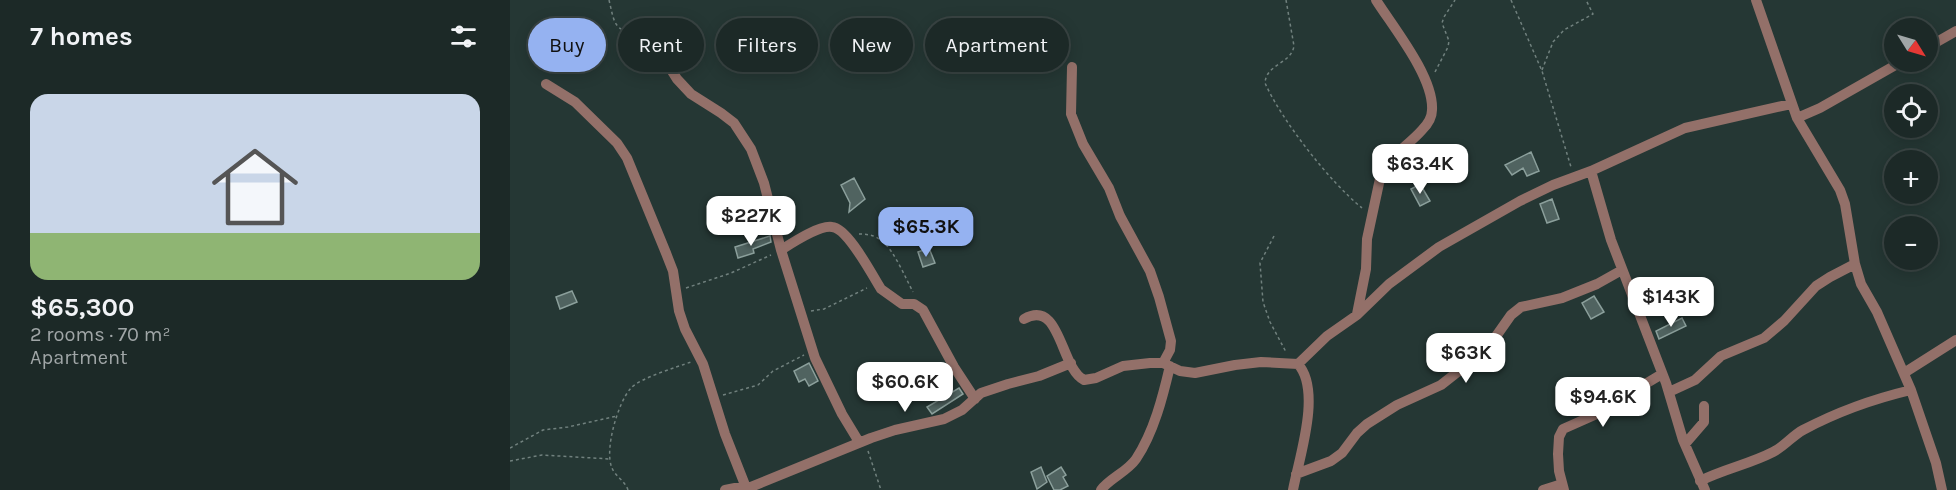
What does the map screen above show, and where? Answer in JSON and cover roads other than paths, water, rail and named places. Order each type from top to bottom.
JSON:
[{"type":"street","points":[[1356,315],[1366,269],[1367,238],[1381,174],[1403,146],[1422,131],[1430,119],[1432,109],[1427,86],[1403,40],[1376,0]]},
{"type":"street","points":[[1756,0],[1797,118],[1840,190],[1862,284],[1877,312],[1911,390],[1933,454],[1942,490]]},
{"type":"street","points":[[1938,41],[1956,31]]},
{"type":"street","points":[[1072,68],[1071,114],[1083,144],[1109,188],[1120,216],[1150,271],[1171,341],[1162,399],[1146,440],[1135,460],[1101,490]]},
{"type":"street","points":[[673,72],[691,94],[734,123],[751,149],[764,183],[781,250],[813,351],[843,414],[861,441]]},
{"type":"street","points":[[1797,118],[1820,108],[1884,72]]},
{"type":"street","points":[[546,84],[582,109],[617,143],[627,158],[673,271],[679,311],[685,329],[700,359],[746,488]]},
{"type":"street","points":[[1024,319],[1031,315],[1038,315],[1050,320],[1077,375],[1087,380],[1123,366],[1167,364],[1180,371],[1195,373],[1235,364],[1295,363],[1356,315],[1389,284],[1454,237],[1520,201],[1685,128],[1791,104]]},
{"type":"street","points":[[1591,171],[1611,240],[1662,374],[1685,444],[1703,485],[1720,471],[1776,451],[1800,432],[1839,413],[1872,400],[1911,390]]},
{"type":"street","points":[[781,250],[809,234],[830,226],[843,234],[878,283],[895,301],[902,304],[914,304],[923,310],[954,367],[975,399]]},
{"type":"street","points":[[1668,392],[1695,380],[1721,356],[1764,338],[1784,321],[1816,286],[1856,264]]},
{"type":"street","points":[[1296,474],[1331,461],[1342,453],[1367,423],[1397,405],[1441,385],[1492,342],[1511,315],[1521,307],[1563,298],[1597,284],[1622,270]]},
{"type":"street","points":[[1904,373],[1956,340]]},
{"type":"street","points":[[725,490],[746,488],[861,441],[895,430],[944,419],[962,410],[981,393],[1039,376],[1071,363]]},
{"type":"street","points":[[1293,490],[1305,439],[1308,412],[1308,391],[1303,371],[1295,363]]},
{"type":"street","points":[[1543,490],[1563,487],[1558,454],[1559,437],[1563,429],[1608,410],[1627,395],[1662,374]]},
{"type":"street","points":[[1685,444],[1704,422],[1704,406]]}]
